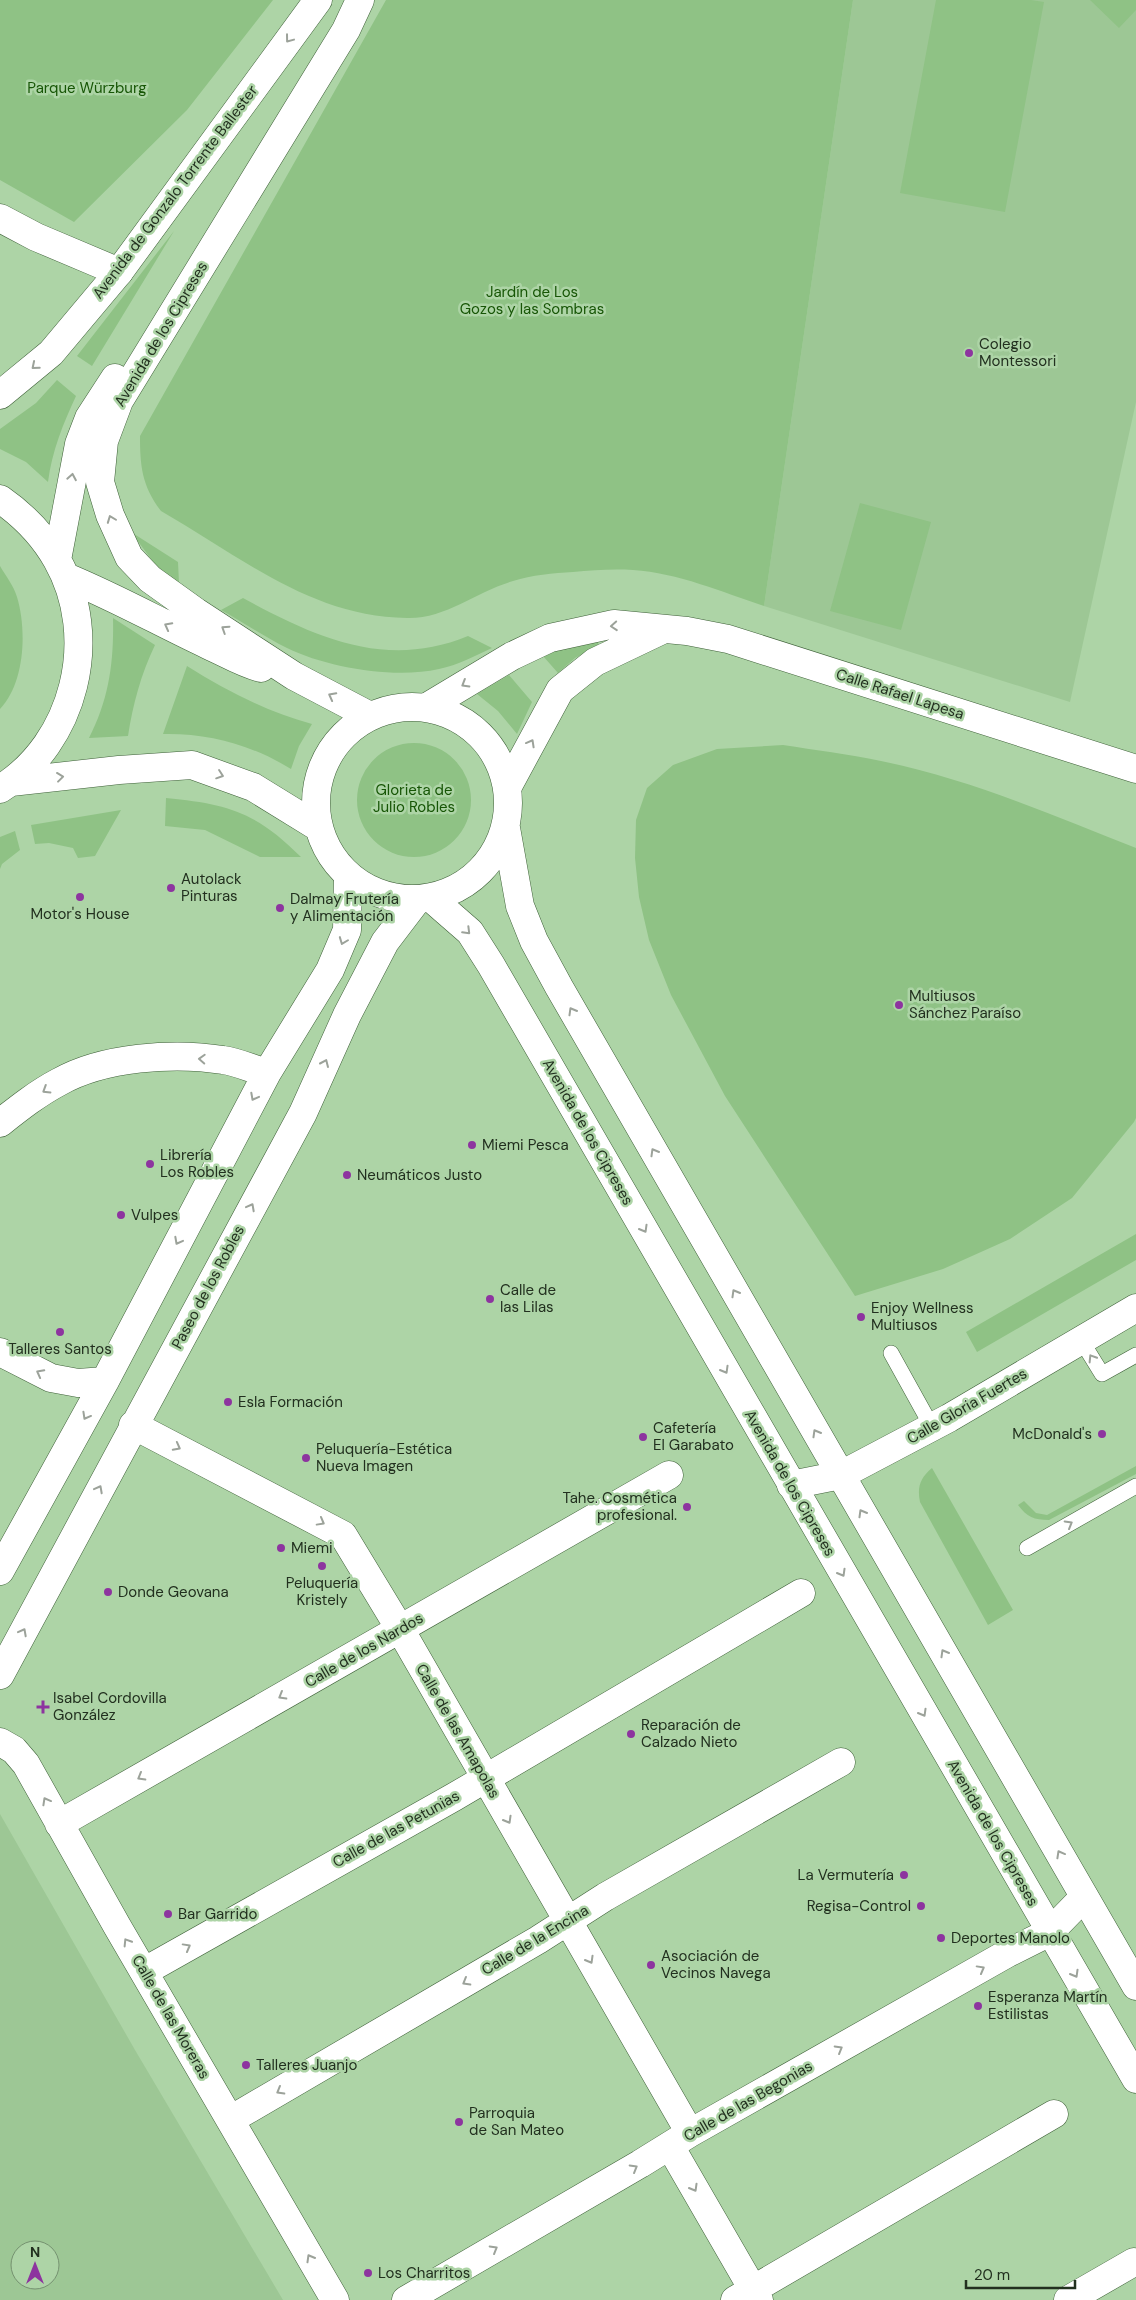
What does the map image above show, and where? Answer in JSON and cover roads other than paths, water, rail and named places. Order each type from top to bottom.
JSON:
[{"type":"street","name":"Avenida de Gonzalo Torrente Ballester","points":[[0,395],[51,353],[119,272],[318,0]]},
{"type":"street","points":[[62,569],[78,444],[89,418],[350,0]]},
{"type":"street","name":"Avenida de los Cipreses","points":[[360,0],[346,30],[119,401],[104,441],[100,482],[110,515],[129,557],[150,579],[196,612],[294,676],[370,716]]},
{"type":"street","points":[[0,218],[36,237],[119,272]]},
{"type":"street","points":[[0,499],[23,516],[42,537],[62,569],[77,623],[79,652],[74,689],[60,724],[39,756],[6,786]]},
{"type":"street","name":"Avenida de los Cipreses","points":[[62,569],[183,634],[249,665],[294,676]]},
{"type":"street","name":"Calle Rafael Lapesa","points":[[427,707],[512,656],[550,638],[614,624],[687,631],[728,640],[1136,768]]},
{"type":"street","name":"Calle Rafael Lapesa","points":[[508,786],[560,690],[595,662],[662,630]]},
{"type":"street","points":[[398,707],[427,707],[464,722],[493,749],[508,786],[509,807],[506,828],[496,853],[479,874],[456,889],[424,899],[380,894],[348,876],[330,854],[318,827],[316,794],[324,762],[343,735],[370,716],[398,707]]},
{"type":"street","points":[[6,786],[119,770],[192,766],[254,787],[318,827]]},
{"type":"street","points":[[506,828],[520,906],[534,941],[1136,1986]]},
{"type":"street","points":[[0,1572],[105,1381],[267,1073],[330,970],[347,930],[348,876]]},
{"type":"street","name":"Avenida de los Cipreses","points":[[424,899],[470,932],[491,965],[1136,2079]]},
{"type":"street","name":"Paseo de los Robles","points":[[0,1675],[133,1425],[303,1113],[347,1015],[384,942],[424,899]]},
{"type":"street","points":[[0,1123],[24,1104],[60,1081],[102,1066],[141,1059],[178,1057],[224,1060],[267,1073]]},
{"type":"street","name":"Calle Gloria Fuertes","points":[[791,1485],[841,1475],[932,1427],[1136,1308]]},
{"type":"street","points":[[0,1352],[51,1378],[78,1383],[105,1381]]},
{"type":"street","name":"Calle de las Amapolas","points":[[133,1425],[343,1535],[400,1628],[568,1922],[680,2140],[749,2297]]},
{"type":"street","name":"Calle de los Nardos","points":[[59,1824],[669,1475]]},
{"type":"street","name":"Calle de las Petunias","points":[[145,1972],[485,1779],[801,1593]]},
{"type":"street","name":"Calle de las Moreras","points":[[0,1742],[14,1750],[26,1764],[335,2300]]},
{"type":"street","name":"Calle de la Encina","points":[[230,2120],[568,1922],[605,1897],[841,1762]]},
{"type":"street","name":"Calle de las Begonias","points":[[406,2300],[680,2140],[1008,1953],[1050,1932],[1084,1897]]},
{"type":"street","points":[[749,2297],[1054,2114]]},
{"type":"street","points":[[1068,2300],[1134,2262]]},
{"type":"lane","points":[[1081,1340],[1102,1374],[1136,1355]]},
{"type":"lane","points":[[891,1353],[932,1427]]},
{"type":"lane","points":[[1027,1548],[1136,1486]]},
{"type":"place","name":"Colegio Montessori","points":[[969,353]]},
{"type":"place","name":"Autolack Pinturas","points":[[171,888]]},
{"type":"place","name":"Motor's House","points":[[80,897]]},
{"type":"place","name":"Dalmay Frutería y Alimentación","points":[[280,908]]},
{"type":"place","name":"Multiusos Sánchez Paraíso","points":[[899,1005]]},
{"type":"place","name":"Miemi Pesca","points":[[472,1145]]},
{"type":"place","name":"Librería Los Robles","points":[[150,1164]]},
{"type":"place","name":"Neumáticos Justo","points":[[347,1175]]},
{"type":"place","name":"Vulpes","points":[[121,1215]]},
{"type":"place","name":"Calle de las Lilas","points":[[490,1299]]},
{"type":"place","name":"Enjoy Wellness Multiusos","points":[[861,1317]]},
{"type":"place","name":"Talleres Santos","points":[[60,1332]]},
{"type":"place","name":"Esla Formación","points":[[228,1402]]},
{"type":"place","name":"McDonald's","points":[[1102,1434]]},
{"type":"place","name":"Cafetería El Garabato","points":[[643,1437]]},
{"type":"place","name":"Peluquería-Estética Nueva Imagen","points":[[306,1458]]},
{"type":"place","name":"Tahe. Cosmética profesional.","points":[[687,1507]]},
{"type":"place","name":"Miemi","points":[[281,1548]]},
{"type":"place","name":"Peluquería Kristely","points":[[322,1566]]},
{"type":"place","name":"Donde Geovana","points":[[108,1592]]},
{"type":"place","name":"Isabel Cordovilla González","points":[[43,1707]]},
{"type":"place","name":"Reparación de Calzado Nieto","points":[[631,1734]]},
{"type":"place","name":"La Vermutería","points":[[904,1875]]},
{"type":"place","name":"Regisa-Control","points":[[921,1906]]},
{"type":"place","name":"Bar Garrido","points":[[168,1914]]},
{"type":"place","name":"Deportes Manolo","points":[[941,1938]]},
{"type":"place","name":"Asociación de Vecinos Navega","points":[[651,1965]]},
{"type":"place","name":"Esperanza Martín Estilistas","points":[[978,2006]]},
{"type":"place","name":"Talleres Juanjo","points":[[246,2065]]},
{"type":"place","name":"Parroquia de San Mateo","points":[[459,2122]]},
{"type":"place","name":"Los Charritos","points":[[368,2273]]},
{"type":"park label","name":"Parque Würzburg","points":[[87,88]]},
{"type":"park label","name":"Jardín de Los Gozos y las Sombras","points":[[532,300]]},
{"type":"park label","name":"Glorieta de Julio Robles","points":[[414,798]]}]
